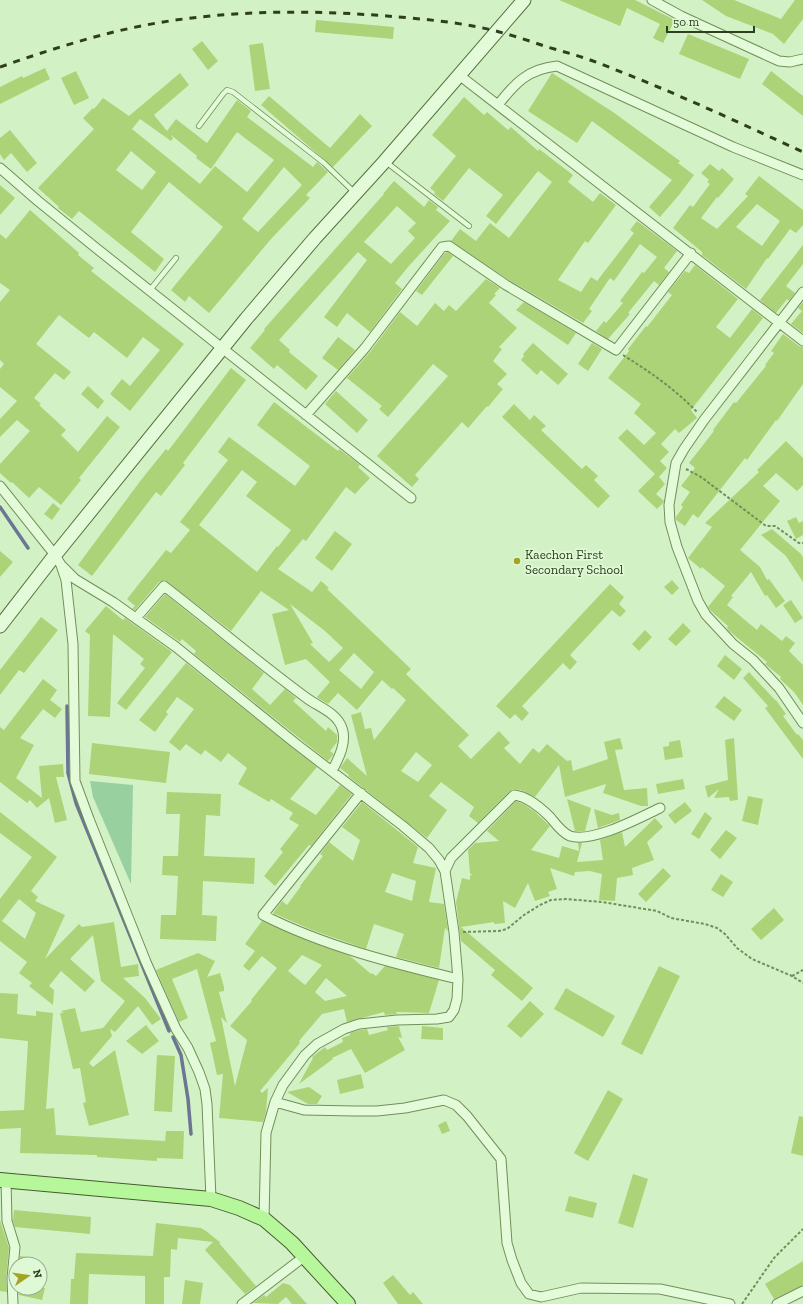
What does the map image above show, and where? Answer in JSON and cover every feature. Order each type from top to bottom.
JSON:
[{"type":"main road","points":[[0,626],[58,560],[222,349],[315,238],[385,161],[524,0]]},
{"type":"main road","points":[[3,1180],[210,1199],[239,1208],[264,1220],[292,1243],[348,1304]]},
{"type":"street","points":[[652,0],[681,16],[779,61],[795,61],[803,59]]},
{"type":"street","points":[[498,105],[510,90],[530,73],[547,67],[557,66],[733,147],[803,175]]},
{"type":"street","points":[[460,75],[803,341]]},
{"type":"street","points":[[0,168],[38,201],[222,349],[411,498]]},
{"type":"street","points":[[306,415],[365,348],[442,247],[449,246],[506,285],[616,350],[691,253]]},
{"type":"street","points":[[802,719],[771,678],[753,660],[733,644],[706,615],[698,601],[677,547],[670,522],[669,505],[676,463],[704,420],[803,292]]},
{"type":"street","points":[[0,486],[58,560],[75,579],[113,602],[176,647],[295,743],[361,793],[430,848],[440,860],[444,871],[454,932],[458,979],[457,999],[454,1010],[449,1016],[437,1019],[397,1020],[366,1023],[344,1029],[317,1044],[305,1055],[283,1085],[275,1102],[266,1133],[264,1220]]},
{"type":"street","points":[[58,560],[66,580],[73,644],[75,782],[146,962],[176,1028],[188,1048],[205,1089],[207,1104],[210,1199]]},
{"type":"street","points":[[136,618],[164,586],[279,678],[331,714],[337,719],[344,735],[339,759],[332,771]]},
{"type":"street","points":[[361,793],[263,915],[308,936],[398,964],[458,979]]},
{"type":"street","points":[[444,871],[451,858],[514,794],[519,795],[541,809],[569,836],[580,837],[600,834],[660,808]]},
{"type":"street","points":[[275,1102],[304,1110],[354,1111],[377,1111],[405,1108],[444,1100],[456,1105],[467,1116],[501,1160],[507,1243],[521,1283],[529,1294],[541,1298],[580,1288],[660,1289],[730,1304]]},
{"type":"street","points":[[3,1180],[7,1221],[15,1246],[12,1284],[13,1304]]},
{"type":"street","points":[[242,1304],[305,1256]]},
{"type":"street","points":[[777,1304],[803,1291]]},
{"type":"lane","points":[[199,126],[227,90],[233,92],[324,163],[355,194]]},
{"type":"lane","points":[[385,161],[469,226]]},
{"type":"lane","points":[[150,290],[176,258]]},
{"type":"path","points":[[616,350],[667,384],[704,420]]},
{"type":"path","points":[[676,463],[700,477],[766,526],[775,526],[798,542],[803,543]]},
{"type":"path","points":[[454,932],[492,932],[507,929],[540,904],[551,900],[566,899],[602,902],[657,911],[671,918],[705,924],[717,928],[725,934],[737,948],[752,959],[792,976],[803,983]]},
{"type":"path","points":[[792,976],[803,970]]},
{"type":"path","points":[[742,1304],[774,1258],[803,1229]]},
{"type":"green space","points":[[90,781],[133,785],[131,884],[93,797]]},
{"type":"building","points":[[559,0],[635,0],[675,20],[663,43],[653,38],[660,24],[627,8],[620,26]]},
{"type":"building","points":[[702,0],[734,0],[781,19],[795,0],[803,0],[803,19],[784,44],[773,34],[726,16]]},
{"type":"building","points":[[316,20],[394,27],[393,39],[315,32]]},
{"type":"building","points":[[688,34],[749,59],[740,79],[679,54]]},
{"type":"building","points":[[202,41],[218,61],[208,70],[192,49]]},
{"type":"building","points":[[263,43],[270,89],[255,91],[249,45]]},
{"type":"building","points":[[45,68],[50,79],[0,104],[0,87],[22,76],[23,78]]},
{"type":"building","points":[[76,71],[89,98],[74,105],[61,78]]},
{"type":"building","points":[[771,71],[803,96],[803,116],[762,84]]},
{"type":"building","points":[[180,73],[189,85],[154,115],[167,131],[176,119],[207,143],[237,100],[251,111],[247,117],[313,167],[317,162],[328,172],[306,195],[310,198],[271,239],[209,313],[189,296],[185,302],[171,290],[223,227],[169,182],[131,232],[164,259],[155,272],[79,211],[72,219],[58,208],[59,207],[38,188],[94,129],[83,118],[93,108],[94,109],[103,98],[129,116]],"holes":[[[140,119],[171,141],[173,138],[171,135],[197,156],[196,158],[211,169],[237,132],[274,160],[247,192],[215,166],[200,184],[132,129]],[[131,151],[156,172],[142,190],[116,170]],[[284,167],[302,185],[258,232],[242,219]]]},
{"type":"building","points":[[552,73],[613,112],[680,161],[678,163],[694,175],[660,217],[649,207],[672,180],[592,121],[577,143],[528,111]]},
{"type":"building","points":[[269,96],[330,148],[360,114],[372,126],[333,167],[261,105]]},
{"type":"building","points":[[464,97],[484,115],[487,112],[508,130],[511,127],[538,151],[539,149],[573,175],[568,182],[593,202],[600,193],[616,205],[588,243],[585,241],[558,280],[581,292],[591,277],[597,281],[634,233],[630,230],[637,221],[677,251],[664,268],[669,272],[659,285],[654,281],[628,313],[630,314],[608,339],[596,331],[604,321],[606,323],[623,303],[620,301],[642,272],[644,273],[657,257],[640,244],[614,281],[610,278],[589,309],[592,311],[583,323],[509,280],[451,241],[460,229],[476,241],[490,223],[509,238],[552,182],[538,171],[496,224],[486,216],[503,195],[469,168],[443,201],[434,194],[435,192],[430,188],[456,156],[432,135]]},
{"type":"building","points":[[10,130],[37,163],[27,172],[11,153],[4,160],[0,154],[0,138]]},
{"type":"building","points":[[710,164],[719,171],[722,168],[734,179],[718,198],[717,197],[701,218],[717,229],[748,196],[745,194],[759,176],[803,210],[803,225],[796,233],[790,229],[768,259],[767,258],[746,289],[702,255],[702,252],[673,228],[690,205],[693,207],[710,184],[707,182],[709,180],[701,173]],"holes":[[[757,204],[780,221],[762,246],[736,227]]]},
{"type":"building","points":[[394,181],[424,207],[429,200],[438,207],[436,210],[450,221],[395,283],[402,289],[370,332],[347,313],[337,327],[324,317],[367,260],[358,252],[279,340],[290,350],[289,352],[318,376],[306,390],[277,365],[274,369],[250,348],[265,330],[264,329]],"holes":[[[397,206],[416,223],[408,231],[415,238],[391,264],[364,242]]]},
{"type":"building","points":[[0,185],[15,198],[0,215]]},
{"type":"building","points":[[30,210],[94,268],[91,271],[184,344],[130,411],[110,394],[122,379],[130,386],[160,350],[143,337],[127,358],[94,332],[89,338],[59,315],[36,344],[71,372],[64,380],[55,373],[34,398],[41,404],[39,405],[66,430],[61,435],[78,452],[107,416],[120,427],[79,478],[81,480],[61,505],[39,487],[29,498],[0,473],[0,464],[30,431],[17,420],[0,437],[0,419],[17,401],[0,387],[0,369],[4,364],[0,360],[0,302],[10,290],[0,283],[0,234],[6,239]]},
{"type":"building","points":[[803,245],[803,264],[786,286],[795,293],[789,301],[787,299],[776,313],[760,300]]},
{"type":"building","points":[[448,252],[453,256],[422,295],[416,291],[445,253]]},
{"type":"building","points":[[695,265],[738,299],[716,327],[730,338],[752,309],[763,318],[691,410],[697,418],[679,433],[675,429],[661,444],[669,452],[660,461],[667,468],[659,477],[665,484],[656,494],[664,501],[657,509],[638,491],[655,474],[618,438],[627,429],[644,445],[656,433],[634,413],[641,404],[608,378],[629,351],[628,349],[672,295],[668,292],[685,271],[689,273]]},
{"type":"building","points":[[486,279],[500,288],[494,294],[496,295],[489,303],[517,328],[499,347],[502,349],[493,361],[507,374],[497,384],[503,389],[468,428],[462,422],[415,475],[419,479],[412,487],[377,456],[448,376],[433,364],[388,417],[379,409],[382,406],[347,378],[370,352],[400,312],[417,326],[435,303],[444,311],[449,305],[456,311]]},
{"type":"building","points":[[524,302],[576,333],[568,345],[516,310]]},
{"type":"building","points":[[803,302],[803,333],[791,324],[802,311],[798,308]]},
{"type":"building","points":[[783,334],[799,346],[803,347],[803,384],[747,460],[745,458],[698,518],[693,514],[685,526],[676,520],[676,517],[683,507],[681,505],[690,492],[681,486],[695,468],[689,463],[734,402],[736,403],[766,366],[765,365],[774,353],[771,351]]},
{"type":"building","points":[[338,337],[355,350],[338,370],[322,358]]},
{"type":"building","points":[[533,343],[568,374],[558,385],[541,370],[537,375],[521,360],[524,356],[523,354]]},
{"type":"building","points":[[592,343],[602,349],[588,371],[578,364]]},
{"type":"building","points":[[231,368],[246,380],[183,463],[185,465],[161,496],[156,492],[92,576],[78,565],[141,480],[166,449],[168,451]]},
{"type":"building","points":[[88,386],[104,401],[98,409],[81,394]]},
{"type":"building","points":[[336,391],[368,420],[357,433],[325,404]]},
{"type":"building","points":[[274,402],[338,451],[339,449],[360,465],[358,467],[370,478],[355,494],[346,487],[306,541],[303,539],[278,569],[312,592],[321,581],[329,588],[327,589],[411,669],[406,674],[469,735],[458,746],[471,759],[499,731],[510,743],[504,748],[520,764],[533,748],[539,753],[547,744],[567,761],[571,760],[573,771],[608,759],[604,742],[620,738],[623,749],[615,750],[624,790],[647,788],[648,806],[641,806],[603,793],[606,784],[565,797],[559,765],[535,797],[521,790],[512,789],[478,823],[469,816],[474,807],[441,782],[429,796],[447,810],[427,838],[348,776],[349,775],[340,768],[347,758],[367,776],[351,715],[361,712],[365,729],[371,728],[374,740],[406,700],[393,688],[392,689],[382,680],[357,710],[338,693],[328,704],[318,698],[317,697],[330,682],[306,659],[285,665],[272,614],[289,610],[261,591],[231,631],[165,580],[159,582],[135,610],[132,609],[135,606],[127,599],[166,550],[171,553],[190,530],[180,522],[228,460],[218,452],[229,437],[295,486],[310,466],[257,425]],"holes":[[[242,470],[257,482],[246,496],[291,530],[257,572],[199,525]],[[290,604],[325,631],[343,648],[329,662],[310,644],[313,643]],[[354,653],[374,672],[361,689],[339,670]],[[416,752],[432,765],[418,782],[401,771]]]},
{"type":"building","points":[[514,404],[530,420],[534,415],[546,426],[541,430],[582,469],[586,465],[598,476],[594,480],[610,496],[598,508],[502,417]]},
{"type":"building","points":[[786,441],[803,458],[803,485],[797,491],[776,473],[763,486],[780,501],[740,550],[760,567],[767,580],[769,579],[785,601],[776,608],[767,595],[765,596],[751,572],[731,596],[733,597],[727,605],[757,630],[761,624],[782,641],[786,636],[795,643],[789,651],[803,665],[803,705],[794,692],[780,679],[781,677],[765,664],[767,662],[729,631],[727,628],[728,626],[711,611],[708,607],[725,586],[702,567],[701,569],[688,558],[712,527],[705,523],[759,472],[757,470]]},
{"type":"building","points":[[53,503],[60,509],[52,520],[44,514]]},
{"type":"building","points":[[796,517],[799,523],[803,521],[803,535],[796,539],[787,521]]},
{"type":"building","points":[[772,529],[801,554],[803,558],[803,582],[786,556],[761,535]]},
{"type":"building","points":[[335,531],[352,544],[332,571],[315,558]]},
{"type":"building","points":[[0,551],[13,562],[0,577]]},
{"type":"building","points":[[672,580],[679,588],[672,595],[664,587]]},
{"type":"building","points":[[610,584],[624,597],[619,604],[626,611],[620,617],[612,610],[570,655],[577,662],[570,670],[563,663],[522,706],[529,713],[522,721],[515,714],[510,719],[496,706]]},
{"type":"building","points":[[165,594],[264,673],[252,689],[270,705],[285,689],[296,698],[293,701],[326,731],[328,727],[337,735],[337,742],[330,751],[334,754],[328,761],[194,654],[196,651],[182,639],[180,642],[145,617]]},
{"type":"building","points":[[791,600],[803,618],[795,623],[783,605]]},
{"type":"building","points":[[106,606],[123,620],[125,618],[172,652],[126,710],[117,703],[145,668],[140,664],[144,659],[113,634],[110,717],[88,716],[90,635],[85,631]]},
{"type":"building","points":[[41,617],[58,630],[24,673],[19,670],[0,695],[0,670]]},
{"type":"building","points":[[683,623],[691,631],[676,646],[668,639]]},
{"type":"building","points":[[645,630],[652,637],[639,651],[632,644]]},
{"type":"building","points":[[725,655],[742,669],[734,680],[717,666]]},
{"type":"building","points":[[186,663],[317,767],[290,799],[316,815],[340,785],[352,794],[311,846],[309,845],[275,886],[264,876],[283,852],[280,849],[299,825],[289,819],[293,813],[271,799],[269,802],[238,784],[247,768],[228,753],[221,762],[205,750],[201,755],[186,744],[180,751],[169,742],[194,709],[177,697],[166,712],[168,714],[155,732],[139,720]]},
{"type":"building","points":[[749,672],[776,700],[786,714],[783,716],[797,735],[798,734],[803,740],[803,759],[765,708],[768,706],[743,678]]},
{"type":"building","points":[[43,679],[57,690],[50,700],[62,709],[55,718],[43,709],[20,738],[34,745],[16,778],[42,798],[39,766],[63,764],[64,777],[56,777],[67,820],[55,823],[49,798],[37,808],[30,800],[27,803],[0,782],[0,727],[4,730]]},
{"type":"building","points":[[724,696],[742,710],[734,721],[715,707]]},
{"type":"building","points":[[734,738],[738,800],[730,801],[729,797],[714,798],[719,789],[708,798],[705,786],[728,780],[725,740]]},
{"type":"building","points":[[680,740],[683,757],[665,760],[663,747],[669,746],[669,742]]},
{"type":"building","points":[[92,743],[170,752],[166,783],[89,774]]},
{"type":"building","points":[[683,779],[685,789],[658,794],[656,784]]},
{"type":"building","points":[[167,792],[221,794],[220,816],[206,815],[204,856],[255,858],[254,884],[203,881],[202,915],[217,916],[216,941],[160,939],[161,915],[176,915],[178,876],[162,875],[163,856],[178,856],[180,814],[166,814]]},
{"type":"building","points":[[748,796],[763,799],[758,825],[742,821]]},
{"type":"building","points":[[567,799],[591,808],[585,831],[575,831]]},
{"type":"building","points":[[516,801],[534,811],[550,826],[531,850],[559,858],[562,846],[579,851],[578,843],[582,843],[577,862],[603,860],[600,840],[622,832],[625,847],[655,818],[663,827],[647,842],[654,860],[632,868],[633,875],[617,878],[615,901],[599,900],[602,874],[590,871],[575,872],[574,876],[550,868],[557,889],[548,892],[550,896],[535,901],[528,883],[515,908],[503,901],[505,923],[494,924],[494,922],[461,927],[533,988],[522,1001],[491,975],[495,970],[461,941],[456,902],[462,878],[470,880],[470,875],[473,876],[470,873],[468,850],[475,843],[499,841],[487,831]]},
{"type":"building","points":[[362,802],[418,847],[413,863],[436,868],[429,902],[444,904],[448,931],[445,928],[439,968],[396,957],[404,934],[374,924],[366,949],[312,930],[273,913],[282,901],[287,905],[323,856],[320,854],[329,842],[353,861],[360,840],[342,827]],"holes":[[[392,873],[416,881],[412,901],[385,892]]]},
{"type":"building","points":[[685,802],[692,811],[675,824],[668,815]]},
{"type":"building","points":[[594,809],[612,815],[619,813],[620,820],[598,828]]},
{"type":"building","points":[[0,812],[57,857],[31,891],[38,897],[35,901],[65,915],[45,959],[79,924],[82,927],[114,922],[121,967],[138,964],[139,976],[123,978],[145,998],[161,1019],[152,1025],[138,1006],[115,1032],[110,1029],[112,1036],[89,1063],[93,1067],[115,1050],[129,1115],[89,1126],[83,1103],[86,1102],[80,1068],[73,1069],[60,1013],[64,1013],[61,1011],[75,1008],[81,1032],[103,1028],[125,1001],[101,981],[93,935],[70,959],[95,981],[85,992],[61,971],[49,986],[54,990],[53,1005],[29,986],[32,983],[19,973],[27,962],[0,941],[0,899],[32,857],[0,833]],"holes":[[[19,899],[36,913],[25,939],[2,921]]]},
{"type":"building","points":[[705,812],[712,818],[699,839],[691,834]]},
{"type":"building","points":[[726,830],[737,838],[720,859],[710,850]]},
{"type":"building","points":[[663,868],[671,876],[646,902],[638,894]]},
{"type":"building","points":[[721,874],[733,882],[723,897],[711,890]]},
{"type":"building","points":[[774,908],[784,920],[761,940],[751,929]]},
{"type":"building","points":[[262,921],[308,941],[350,956],[371,974],[372,973],[376,976],[385,966],[439,980],[429,1013],[396,1012],[397,1014],[385,1015],[384,1012],[347,1022],[344,1009],[322,1014],[260,1091],[262,1093],[268,1088],[266,1112],[263,1122],[219,1118],[223,1074],[217,1075],[210,1043],[216,1041],[197,969],[172,979],[188,1018],[179,1022],[156,970],[198,953],[215,961],[207,977],[220,973],[224,987],[224,991],[219,992],[227,1023],[221,1017],[235,1086],[247,1040],[230,1026],[252,1001],[251,1000],[277,968],[262,956],[249,971],[243,966],[255,951],[245,944]],"holes":[[[302,955],[322,965],[305,985],[288,971]],[[326,978],[347,996],[325,1001],[315,992]]]},
{"type":"building","points":[[659,966],[680,976],[642,1055],[621,1044]]},
{"type":"building","points":[[566,988],[615,1016],[603,1037],[554,1009]]},
{"type":"building","points":[[0,993],[18,994],[17,1014],[36,1016],[36,1011],[53,1013],[46,1109],[54,1108],[56,1135],[165,1141],[166,1131],[184,1131],[183,1159],[157,1158],[157,1161],[97,1157],[97,1155],[20,1153],[21,1128],[0,1129],[0,1111],[24,1110],[28,1041],[0,1038]]},
{"type":"building","points":[[530,1001],[544,1014],[521,1038],[507,1026]]},
{"type":"building","points":[[146,1025],[159,1041],[142,1054],[126,1041]]},
{"type":"building","points":[[399,1026],[402,1038],[398,1037],[405,1050],[365,1073],[351,1049],[332,1058],[333,1059],[299,1084],[313,1058],[312,1057],[325,1047],[327,1050],[343,1042],[342,1038],[350,1035],[350,1033],[360,1030],[367,1029],[369,1035],[388,1030],[387,1027]]},
{"type":"building","points":[[422,1026],[443,1028],[443,1040],[421,1039]]},
{"type":"building","points":[[157,1055],[175,1056],[172,1112],[154,1111]]},
{"type":"building","points":[[361,1074],[364,1088],[340,1094],[337,1080]]},
{"type":"building","points":[[309,1087],[322,1096],[317,1104],[308,1104],[287,1092]]},
{"type":"building","points":[[608,1090],[623,1099],[588,1161],[574,1153]]},
{"type":"building","points":[[799,1116],[803,1117],[803,1156],[791,1153]]},
{"type":"building","points":[[446,1121],[450,1131],[442,1134],[438,1125]]},
{"type":"building","points":[[633,1174],[648,1179],[633,1228],[618,1223]]},
{"type":"building","points":[[569,1196],[597,1203],[593,1218],[565,1211]]},
{"type":"building","points":[[14,1210],[91,1217],[90,1234],[15,1227],[13,1221]]},
{"type":"building","points":[[0,1220],[9,1248],[6,1278],[7,1292],[0,1291]]},
{"type":"building","points":[[156,1223],[201,1228],[206,1231],[221,1243],[219,1243],[256,1286],[245,1294],[205,1250],[213,1242],[178,1238],[177,1250],[171,1249],[170,1277],[164,1277],[164,1304],[145,1304],[145,1276],[89,1274],[88,1304],[70,1304],[71,1279],[74,1279],[76,1253],[153,1256]]},
{"type":"building","points":[[803,1261],[803,1285],[774,1299],[765,1284]]},
{"type":"building","points":[[393,1275],[410,1295],[413,1292],[423,1304],[398,1304],[383,1283]]},
{"type":"building","points":[[185,1280],[203,1283],[200,1304],[182,1304]]},
{"type":"building","points":[[283,1283],[290,1285],[307,1304],[292,1304],[286,1297],[278,1304],[253,1303],[264,1295],[266,1297]]},
{"type":"building","points":[[24,1296],[43,1296],[42,1300]]},
{"type":"waterway","points":[[0,507],[28,548]]},
{"type":"waterway","points":[[67,706],[68,773],[76,803],[169,1031]]},
{"type":"waterway","points":[[173,1037],[181,1055],[188,1099],[191,1134]]},
{"type":"railway","points":[[0,67],[117,31],[186,19],[243,13],[301,12],[358,14],[431,20],[490,30],[595,62],[684,98],[803,152]]},
{"type":"place","name":"Kaechon First Secondary School","points":[[517,561]]}]
